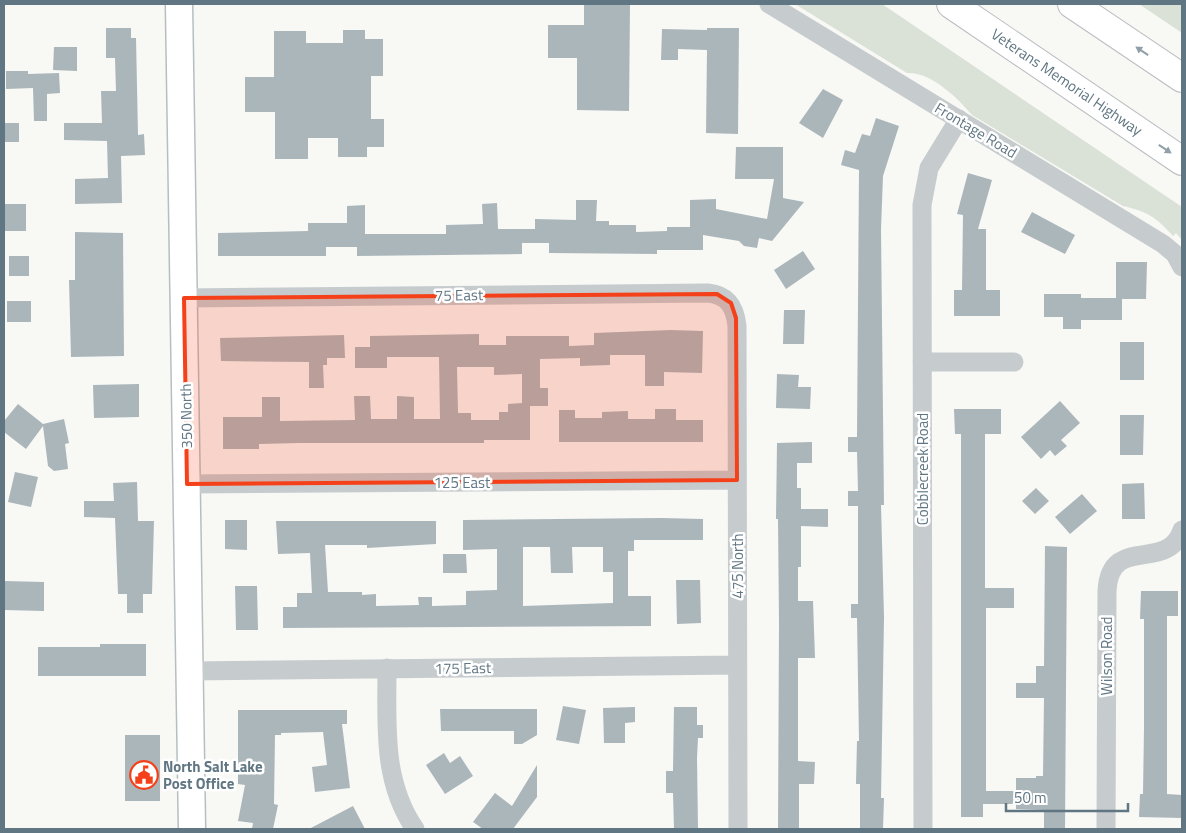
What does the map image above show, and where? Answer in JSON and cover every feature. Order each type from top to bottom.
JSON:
[{"type":"highway","name":"Veterans Memorial Highway","points":[[951,4],[1182,161]]},
{"type":"highway","points":[[1072,4],[1182,78]]},
{"type":"street","name":"350 North","points":[[179,4],[192,829]]},
{"type":"street","name":"Frontage Road","points":[[769,4],[1163,244],[1181,264]]},
{"type":"street","name":"Cobblecreek Road","points":[[923,829],[923,192],[934,158],[959,119]]},
{"type":"street","name":"75 East","points":[[184,298],[708,293],[725,298],[731,303]]},
{"type":"street","name":"475 North","points":[[731,303],[737,326],[738,829]]},
{"type":"street","points":[[922,362],[1014,362]]},
{"type":"street","name":"125 East","points":[[187,484],[737,480]]},
{"type":"street","name":"Wilson Road","points":[[1106,829],[1108,575],[1121,560],[1134,556],[1154,554],[1168,549],[1178,539],[1182,530]]},
{"type":"street","name":"175 East","points":[[190,670],[737,665]]},
{"type":"street","points":[[387,668],[390,772],[397,797],[415,829]]},
{"type":"highlighted area","points":[[717,294],[731,303],[736,318],[737,480],[187,484],[184,298]]},
{"type":"shaded area","points":[[795,4],[882,4],[1182,207],[1182,240],[1176,233],[1173,236],[1151,216],[1123,206],[972,115],[959,101],[934,81],[925,76],[907,73]]},
{"type":"shaded area","points":[[1139,4],[1182,4],[1182,33]]},
{"type":"building","points":[[584,4],[630,4],[629,111],[577,110],[577,58],[548,58],[548,25],[584,25]]},
{"type":"building","points":[[106,28],[131,28],[131,38],[136,38],[138,135],[144,134],[145,155],[121,156],[122,203],[75,204],[75,179],[108,178],[107,141],[64,140],[64,123],[102,123],[101,91],[116,91],[115,58],[106,58]]},
{"type":"building","points":[[707,28],[739,28],[738,134],[706,133],[707,50],[678,49],[678,60],[661,60],[662,29],[707,30]]},
{"type":"building","points":[[343,30],[365,30],[365,39],[383,39],[383,76],[371,76],[371,119],[384,119],[384,147],[367,147],[367,157],[338,157],[338,138],[308,138],[308,159],[275,159],[275,112],[245,112],[245,77],[274,77],[274,31],[306,31],[306,43],[343,43]]},
{"type":"building","points":[[54,47],[77,47],[77,71],[53,70]]},
{"type":"building","points":[[6,71],[28,71],[28,74],[59,73],[60,93],[47,94],[47,121],[34,121],[33,88],[6,89]]},
{"type":"building","points":[[823,89],[843,100],[823,138],[799,123]]},
{"type":"building","points":[[876,118],[899,126],[883,176],[881,229],[884,505],[881,505],[884,617],[881,798],[884,798],[883,829],[860,829],[860,784],[856,784],[857,741],[859,741],[857,618],[851,618],[851,604],[858,604],[858,506],[848,506],[848,491],[858,491],[857,452],[848,452],[848,437],[857,437],[859,170],[841,165],[845,150],[855,153],[862,134],[870,136]]},
{"type":"building","points":[[4,123],[19,123],[19,142],[4,142]]},
{"type":"building","points":[[736,147],[783,147],[783,198],[804,202],[772,241],[759,238],[757,248],[744,246],[739,241],[703,235],[703,250],[657,250],[657,254],[549,253],[549,243],[522,243],[522,254],[357,256],[357,247],[326,247],[326,256],[218,256],[218,233],[308,231],[308,223],[347,223],[347,206],[365,205],[365,234],[446,234],[446,225],[483,224],[482,204],[497,203],[498,229],[535,229],[535,219],[576,220],[576,200],[597,200],[596,221],[609,221],[609,225],[636,225],[636,232],[667,231],[667,227],[690,227],[690,200],[716,199],[716,209],[767,219],[774,179],[735,179]]},
{"type":"building","points":[[968,173],[992,180],[978,229],[986,229],[986,290],[1000,290],[1000,316],[954,316],[954,290],[962,290],[963,215],[957,214]]},
{"type":"building","points":[[4,204],[26,204],[26,231],[5,231]]},
{"type":"building","points":[[1032,212],[1075,235],[1065,254],[1021,232]]},
{"type":"building","points":[[75,232],[123,233],[124,356],[71,357],[69,280],[75,280]]},
{"type":"building","points":[[803,251],[815,269],[786,289],[774,270]]},
{"type":"building","points":[[9,256],[29,256],[29,276],[9,276]]},
{"type":"building","points":[[1116,262],[1147,262],[1146,299],[1122,299],[1122,320],[1081,320],[1081,329],[1063,329],[1063,317],[1044,317],[1044,294],[1081,294],[1081,298],[1116,298]]},
{"type":"building","points":[[7,301],[31,301],[31,322],[7,322]]},
{"type":"building","points":[[784,310],[805,310],[804,344],[783,344]]},
{"type":"building","points":[[671,330],[703,331],[702,373],[664,372],[664,386],[645,386],[645,355],[610,355],[610,365],[580,366],[580,358],[540,359],[540,388],[548,388],[548,406],[530,406],[530,440],[484,440],[484,443],[259,444],[259,449],[223,449],[223,417],[262,417],[262,397],[280,397],[280,421],[355,420],[354,396],[370,396],[371,419],[397,419],[397,396],[414,397],[414,419],[440,419],[439,357],[387,357],[387,368],[355,368],[355,347],[370,347],[370,336],[479,334],[479,345],[506,345],[506,336],[569,336],[569,346],[594,345],[594,333]],"holes":[[[457,367],[494,367],[494,375],[522,374],[522,403],[508,404],[508,412],[499,412],[499,420],[471,420],[471,413],[458,413]]]},
{"type":"building","points":[[344,335],[345,358],[327,358],[327,365],[323,365],[324,388],[309,388],[309,362],[221,361],[220,338]]},
{"type":"building","points":[[1120,342],[1144,342],[1144,380],[1120,380]]},
{"type":"building","points":[[777,374],[799,375],[798,387],[811,387],[810,409],[776,408]]},
{"type":"building","points":[[139,384],[139,417],[94,418],[93,385]]},
{"type":"building","points":[[1060,401],[1080,423],[1061,440],[1067,446],[1055,456],[1050,450],[1041,459],[1021,437]]},
{"type":"building","points":[[18,404],[43,424],[64,419],[69,443],[65,444],[68,469],[54,471],[48,466],[43,426],[26,449],[4,432],[4,421]]},
{"type":"building","points":[[655,409],[676,409],[676,420],[703,420],[703,442],[559,442],[559,410],[575,410],[575,418],[602,418],[602,412],[628,411],[628,419],[655,419]]},
{"type":"building","points":[[954,409],[1001,409],[1001,434],[985,434],[985,588],[1014,588],[1014,608],[986,608],[986,791],[1016,791],[1016,778],[1043,776],[1044,698],[1016,698],[1016,683],[1036,683],[1036,666],[1044,666],[1045,546],[1067,547],[1065,829],[1044,829],[1044,810],[1016,809],[1016,804],[983,804],[983,817],[961,817],[961,434],[955,434]]},
{"type":"building","points":[[1120,415],[1144,415],[1143,455],[1120,455]]},
{"type":"building","points":[[812,442],[812,463],[797,463],[797,488],[801,488],[801,509],[828,509],[828,527],[801,526],[801,567],[798,567],[798,601],[813,601],[815,658],[798,658],[798,761],[815,762],[814,784],[799,784],[799,829],[778,829],[779,623],[778,519],[776,519],[777,443]]},
{"type":"building","points":[[15,472],[38,477],[31,507],[8,502]]},
{"type":"building","points":[[137,482],[138,521],[154,521],[152,594],[143,594],[143,613],[127,613],[127,594],[118,594],[115,518],[84,517],[84,501],[114,501],[113,483]]},
{"type":"building","points":[[1144,483],[1145,519],[1122,519],[1122,484]]},
{"type":"building","points":[[1036,488],[1049,501],[1035,514],[1022,501]]},
{"type":"building","points":[[1082,494],[1097,511],[1070,534],[1055,517]]},
{"type":"building","points":[[703,519],[703,540],[634,540],[634,551],[628,551],[628,596],[651,596],[651,626],[283,628],[283,607],[297,607],[297,593],[312,593],[310,553],[278,554],[276,521],[436,521],[436,544],[367,548],[367,545],[325,545],[328,592],[362,592],[362,595],[376,594],[376,606],[419,605],[418,597],[432,597],[432,606],[466,605],[466,591],[497,590],[497,549],[463,550],[463,520]],"holes":[[[523,547],[550,547],[551,573],[573,573],[572,547],[603,547],[603,572],[613,572],[613,603],[523,606]]]},
{"type":"building","points":[[225,520],[247,520],[247,550],[225,549]]},
{"type":"building","points":[[443,554],[466,554],[467,573],[443,573]]},
{"type":"building","points":[[676,580],[700,580],[701,623],[677,624]]},
{"type":"building","points":[[4,581],[44,582],[44,611],[4,610]]},
{"type":"building","points":[[235,586],[257,586],[258,630],[236,630]]},
{"type":"building","points":[[1141,591],[1178,591],[1178,616],[1167,616],[1167,794],[1182,795],[1182,818],[1139,817],[1140,794],[1143,794],[1144,729],[1144,619],[1140,619]]},
{"type":"building","points":[[100,644],[146,644],[146,676],[38,676],[38,647],[100,647]]},
{"type":"building","points":[[563,706],[586,710],[579,744],[556,740]]},
{"type":"building","points":[[635,707],[635,722],[625,723],[625,743],[604,743],[603,708]]},
{"type":"building","points":[[674,707],[697,707],[697,725],[703,725],[703,738],[698,738],[697,758],[698,829],[674,829],[673,793],[666,793],[666,771],[673,771]]},
{"type":"building","points":[[440,709],[537,709],[537,735],[522,744],[514,744],[514,731],[441,731]]},
{"type":"building","points":[[238,710],[347,710],[347,724],[342,724],[350,788],[315,792],[312,767],[327,765],[323,732],[281,733],[281,735],[275,735],[274,804],[278,805],[273,829],[252,829],[253,823],[238,821],[245,785],[238,784]]},
{"type":"building","points":[[125,735],[160,735],[160,801],[125,801]]},
{"type":"building","points":[[444,753],[450,763],[460,756],[473,776],[445,794],[426,765]]},
{"type":"building","points":[[537,765],[537,797],[513,829],[483,829],[473,822],[495,793],[512,806]]},
{"type":"building","points":[[353,806],[365,829],[309,829]]},
{"type":"place","name":"North Salt Lake Post Office","points":[[144,775]]}]
